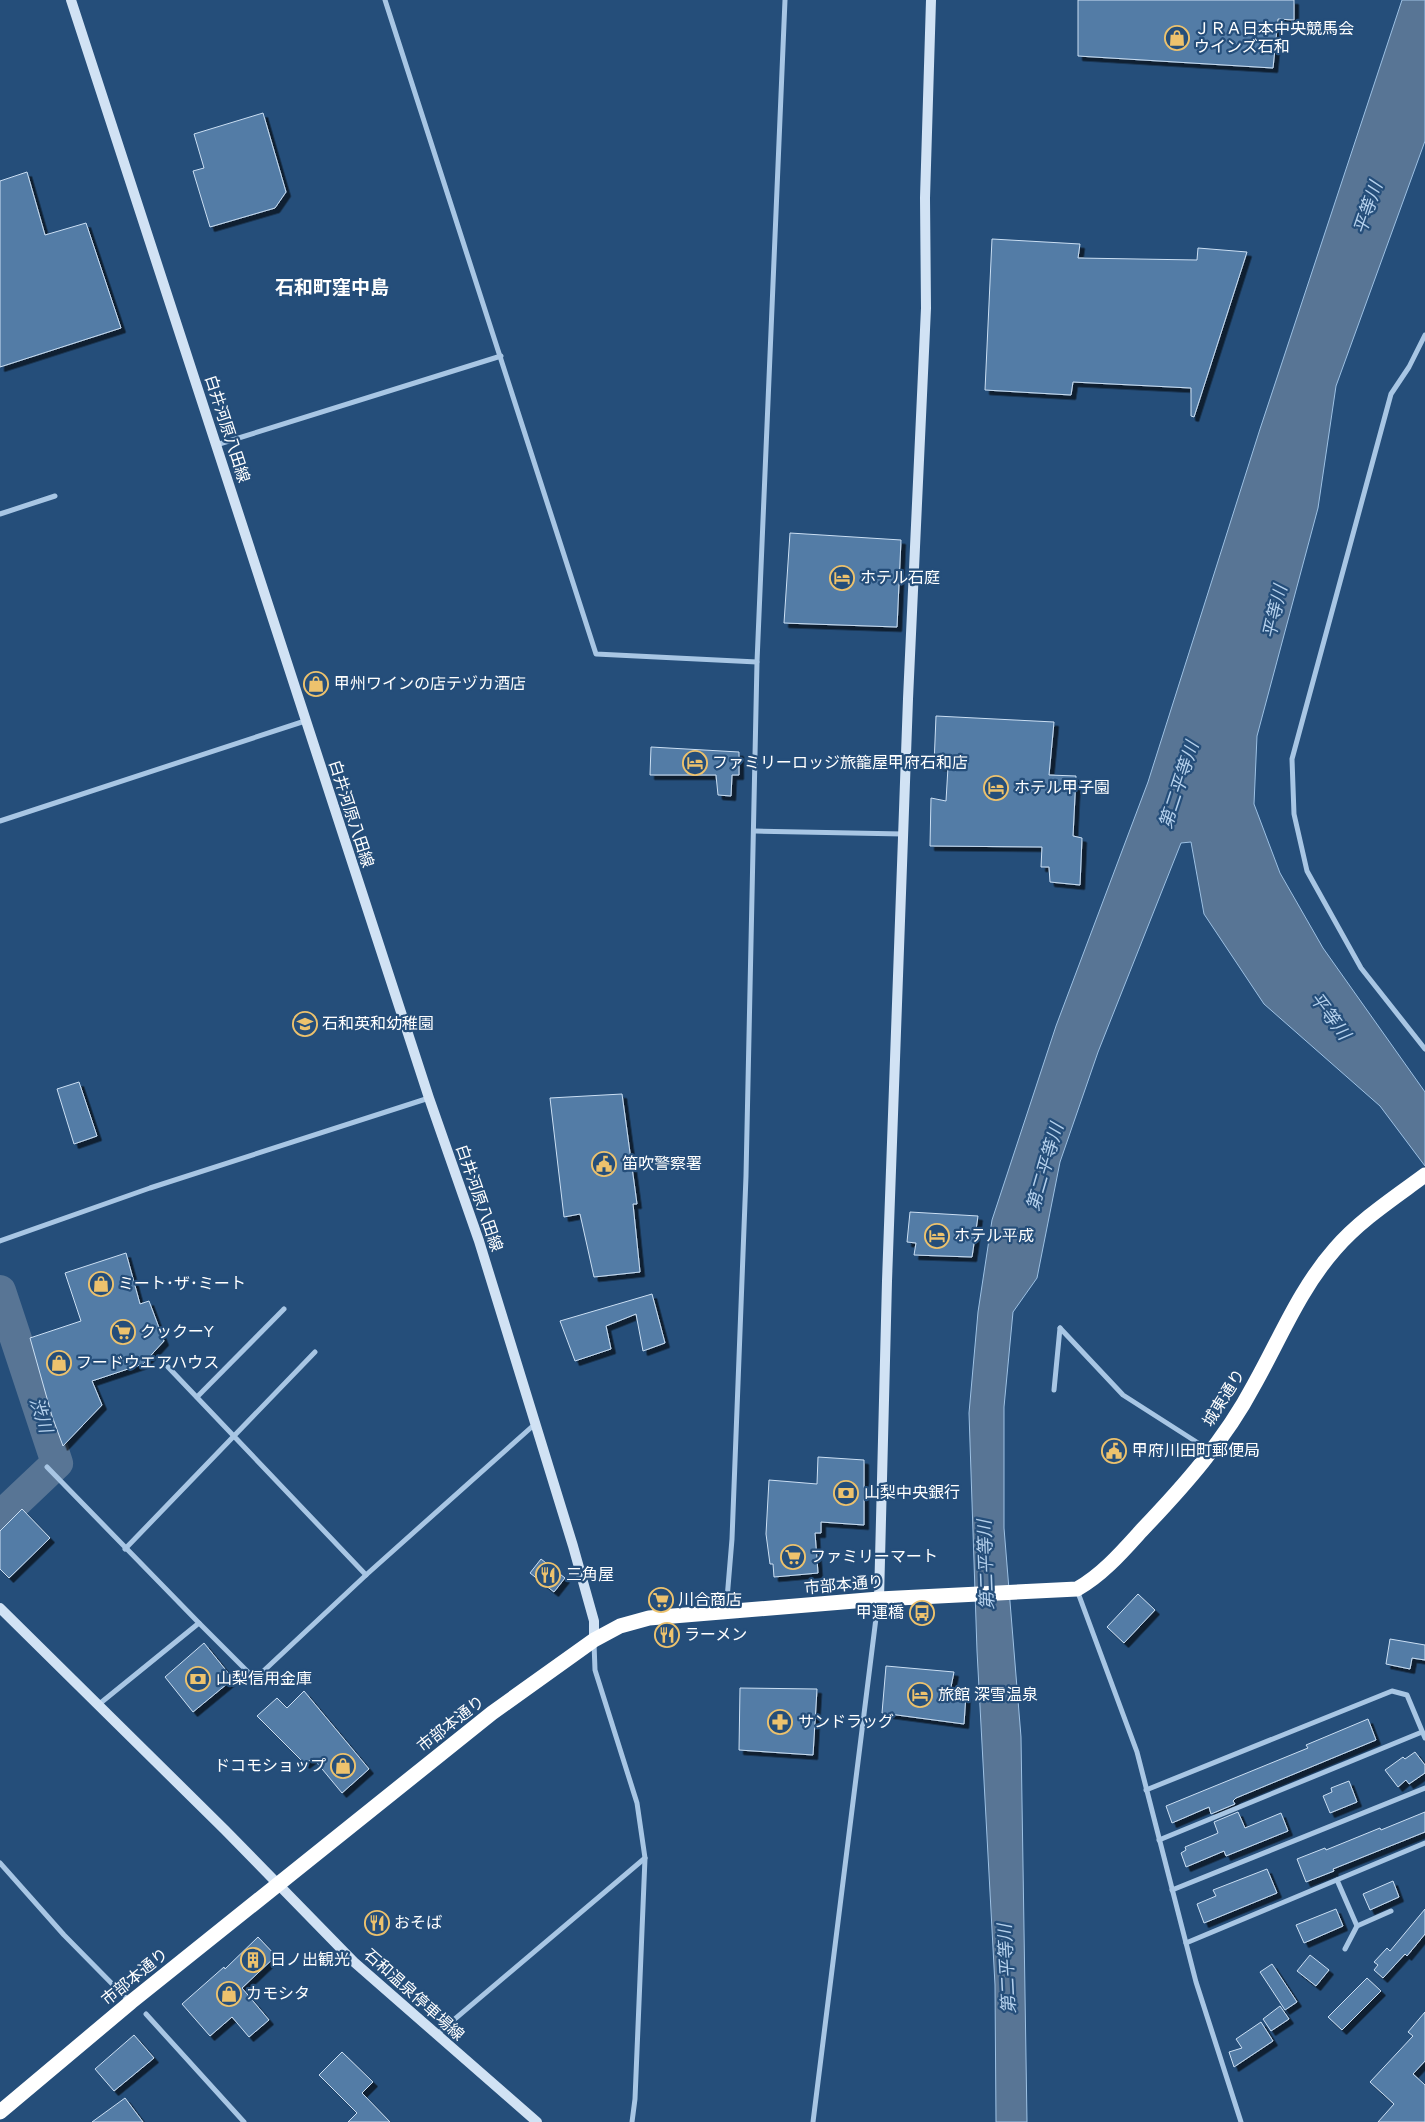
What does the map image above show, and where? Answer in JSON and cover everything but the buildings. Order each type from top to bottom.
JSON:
[{"type":"highway","name":"城東通り","points":[[1077,1589],[1089,1582],[1119,1554],[1189,1480],[1211,1452],[1253,1387],[1300,1296],[1335,1249],[1375,1212],[1421,1178]]},
{"type":"highway","name":"市部本通り","points":[[0,2112],[131,2002],[492,1713],[594,1640],[620,1626],[649,1618],[878,1599],[1077,1589]]},
{"type":"main road","name":"白井河原八田線","points":[[71,0],[428,1098],[478,1241],[573,1546],[594,1621],[594,1640]]},
{"type":"main road","points":[[878,1599],[886,1281],[926,308],[925,198],[931,0]]},
{"type":"main road","name":"石和温泉停車場線","points":[[0,1608],[225,1830],[354,1962],[435,2035],[537,2122]]},
{"type":"street","points":[[385,0],[596,654],[757,662]]},
{"type":"street","points":[[726,1612],[733,1529],[746,1176],[755,831],[757,662],[785,0]]},
{"type":"street","points":[[1425,334],[1409,367],[1390,394],[1292,759],[1294,814],[1307,870],[1360,968],[1425,1049]]},
{"type":"street","points":[[216,445],[501,356]]},
{"type":"street","points":[[0,514],[55,496]]},
{"type":"street","points":[[0,821],[305,720]]},
{"type":"street","points":[[755,831],[903,834]]},
{"type":"street","points":[[0,1241],[150,1188],[428,1098]]},
{"type":"street","points":[[197,1397],[284,1309]]},
{"type":"street","points":[[1054,1390],[1060,1328],[1124,1395],[1211,1452]]},
{"type":"street","points":[[125,1548],[315,1352]]},
{"type":"street","points":[[168,1368],[366,1575]]},
{"type":"street","points":[[47,1467],[255,1679],[366,1575],[534,1424]]},
{"type":"street","points":[[1077,1589],[1137,1752],[1196,1982],[1240,2122]]},
{"type":"street","points":[[813,2122],[878,1599]]},
{"type":"street","points":[[98,1705],[199,1623]]},
{"type":"street","points":[[594,1640],[595,1670],[637,1803],[645,1858],[635,2099],[632,2122]]},
{"type":"street","points":[[1146,1790],[1392,1691],[1407,1695],[1425,1738]]},
{"type":"street","points":[[1159,1840],[1422,1732]]},
{"type":"street","points":[[1172,1890],[1425,1788]]},
{"type":"street","points":[[1186,1943],[1425,1843]]},
{"type":"street","points":[[435,2035],[645,1858]]},
{"type":"street","points":[[0,1863],[64,1935],[131,2002]]},
{"type":"street","points":[[1337,1880],[1357,1926]]},
{"type":"street","points":[[1345,1948],[1357,1926],[1391,1911]]},
{"type":"street","points":[[146,2014],[244,2122]]},
{"type":"water","points":[[1402,0],[1425,0],[1425,141],[1336,386],[1318,508],[1257,736],[1254,804],[1280,873],[1323,948],[1425,1092],[1425,1166],[1380,1106],[1264,1004],[1204,914],[1191,842],[1181,843],[1098,1052],[1060,1162],[1037,1278],[1013,1312],[1004,1407],[1004,1528],[1021,1737],[1027,2122],[996,2122],[995,1985],[977,1651],[969,1413],[978,1312],[992,1220],[1056,1026],[1148,782],[1260,429]]},
{"type":"waterway","name":"渋川","points":[[0,1291],[57,1463],[0,1517]]},
{"type":"place","name":"ＪＲＡ日本中央競馬会 ウインズ石和","points":[[1177,38]]},
{"type":"place","name":"ホテル石庭","points":[[842,578]]},
{"type":"place","name":"甲州ワインの店テヅカ酒店","points":[[316,684]]},
{"type":"place","name":"ファミリーロッジ旅籠屋甲府石和店","points":[[695,763]]},
{"type":"place","name":"ホテル甲子園","points":[[996,788]]},
{"type":"place","name":"石和英和幼稚園","points":[[305,1024]]},
{"type":"place","name":"笛吹警察署","points":[[604,1164]]},
{"type":"place","name":"ホテル平成","points":[[937,1236]]},
{"type":"place","name":"ミート･ザ･ミート","points":[[101,1284]]},
{"type":"place","name":"クックーY","points":[[123,1332]]},
{"type":"place","name":"フードウエアハウス","points":[[59,1363]]},
{"type":"place","name":"甲府川田町郵便局","points":[[1114,1451]]},
{"type":"place","name":"山梨中央銀行","points":[[846,1493]]},
{"type":"place","name":"ファミリーマート","points":[[793,1557]]},
{"type":"place","name":"三角屋","points":[[548,1575]]},
{"type":"place","name":"川合商店","points":[[661,1600]]},
{"type":"place","name":"甲運橋","points":[[922,1613]]},
{"type":"place","name":"ラーメン","points":[[667,1635]]},
{"type":"place","name":"山梨信用金庫","points":[[198,1679]]},
{"type":"place","name":"旅館 深雪温泉","points":[[920,1695]]},
{"type":"place","name":"サンドラッグ","points":[[780,1722]]},
{"type":"place","name":"ドコモショップ","points":[[343,1766]]},
{"type":"place","name":"おそば","points":[[377,1923]]},
{"type":"place","name":"日ノ出観光","points":[[253,1960]]},
{"type":"place","name":"カモシタ","points":[[229,1994]]},
{"type":"district","name":"石和町窪中島","points":[[332,288]]},
{"type":"water label","name":"平等川","points":[[1368,208]]},
{"type":"water label","name":"平等川","points":[[1275,612]]},
{"type":"water label","name":"第二平等川","points":[[1179,785]]},
{"type":"water label","name":"平等川","points":[[1330,1016]]},
{"type":"water label","name":"第二平等川","points":[[1045,1167]]},
{"type":"water label","name":"第二平等川","points":[[986,1565]]},
{"type":"water label","name":"第二平等川","points":[[1007,1969]]}]
